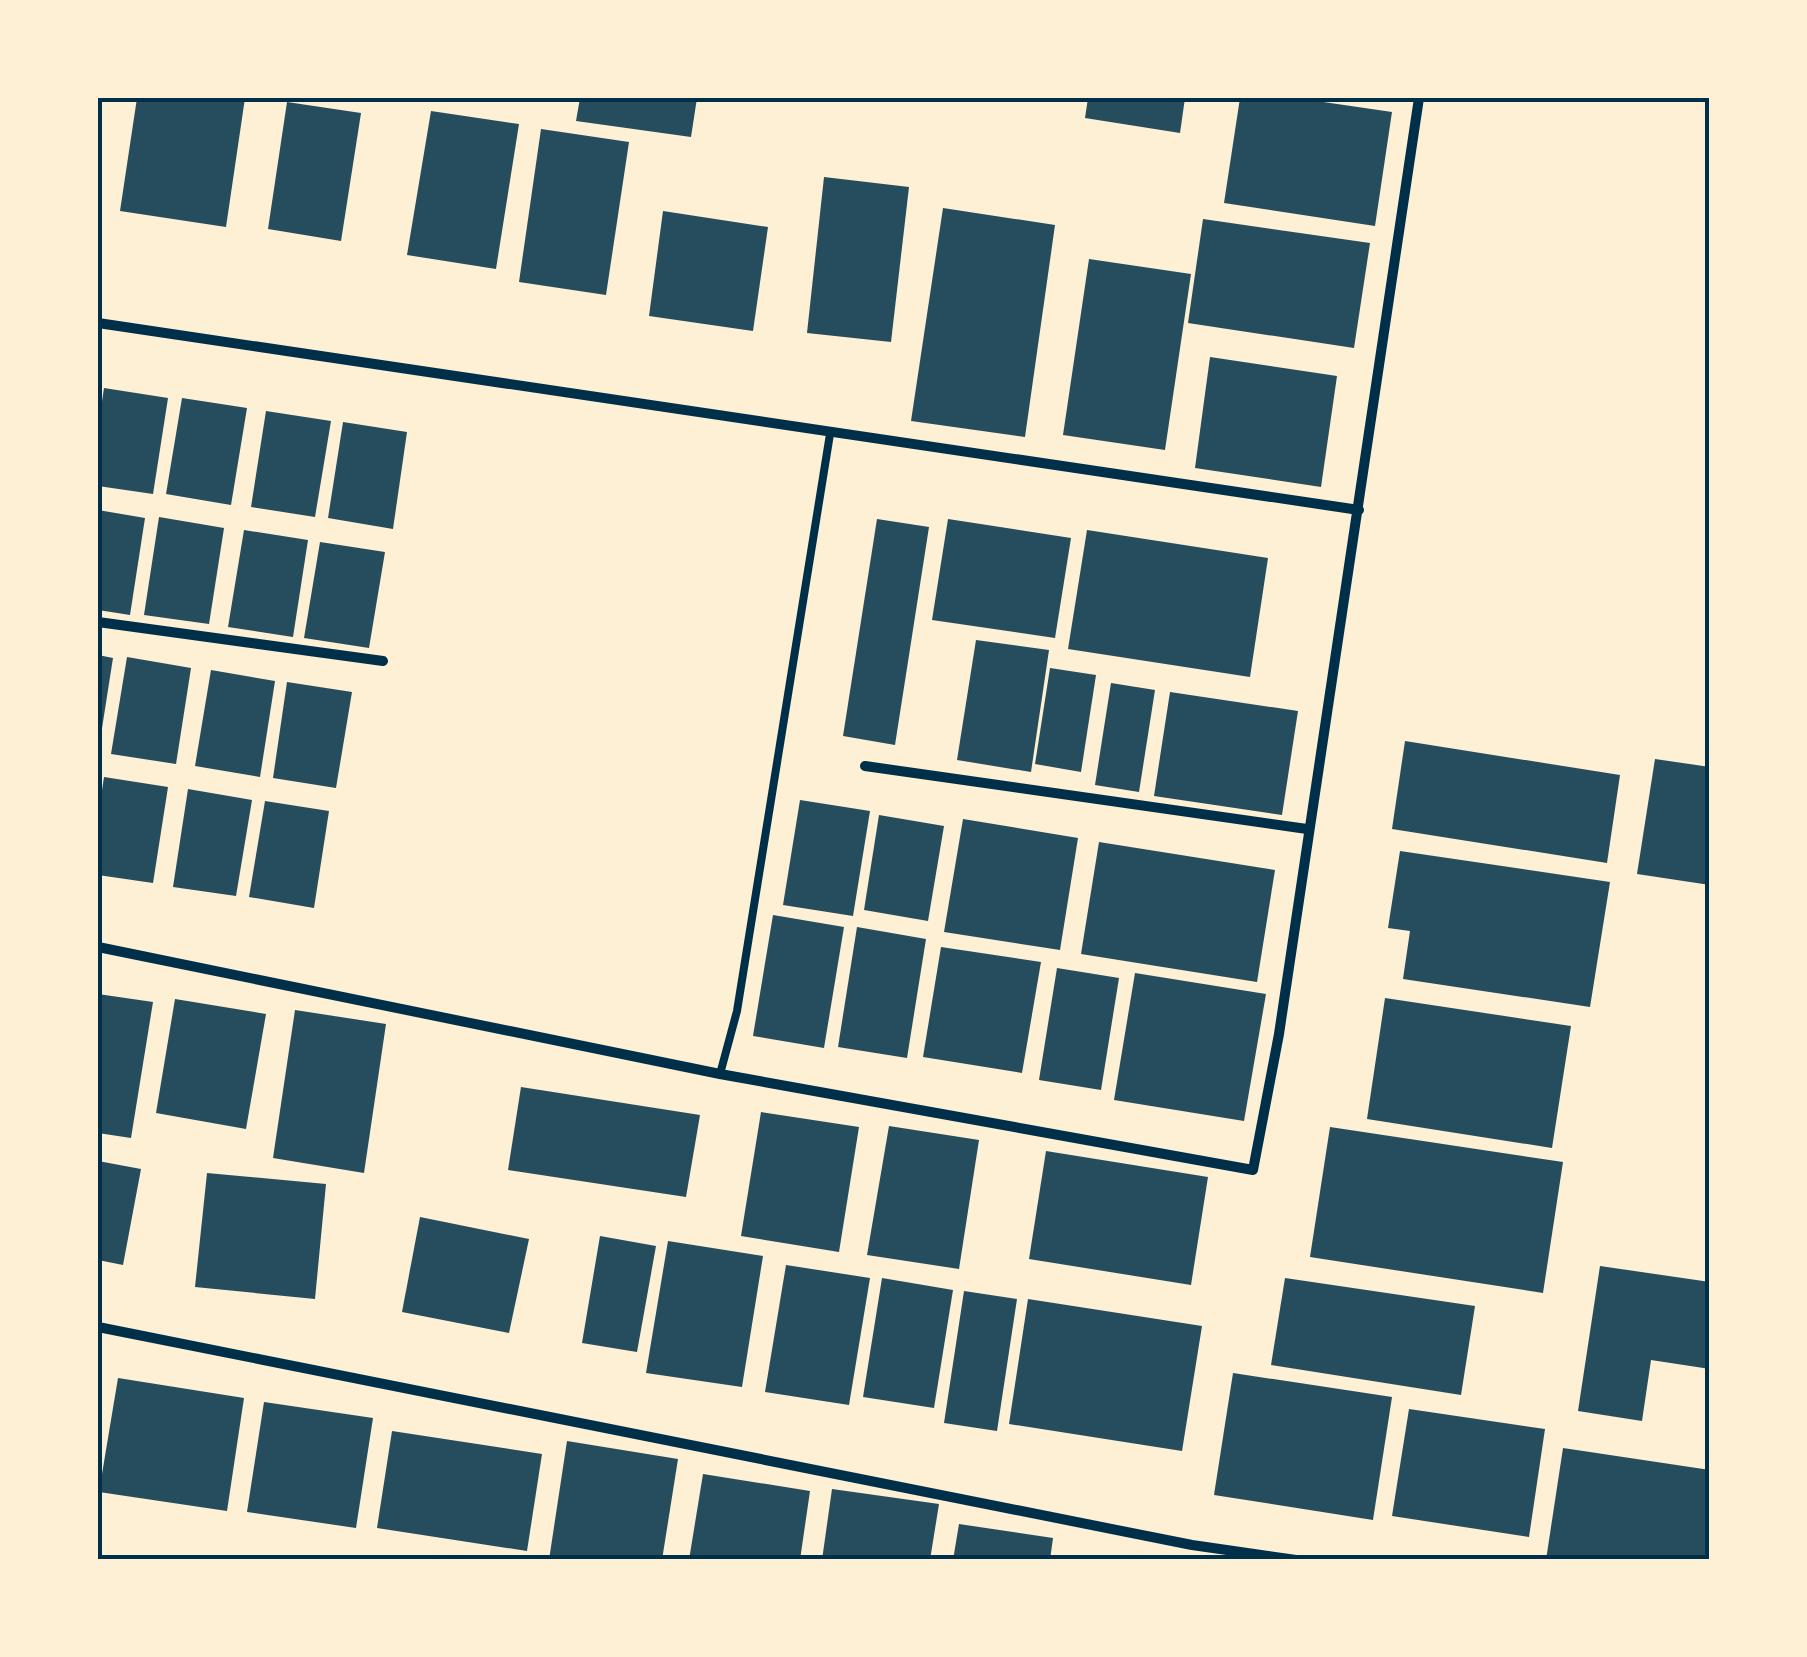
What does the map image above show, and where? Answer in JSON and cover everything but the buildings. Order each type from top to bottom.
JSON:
[{"type":"street","points":[[98,947],[720,1074],[1253,1170],[1280,1034],[1307,829],[1359,510],[1419,98]]},
{"type":"street","points":[[98,322],[1359,510]]},
{"type":"street","points":[[98,622],[383,661]]},
{"type":"street","points":[[865,766],[1307,829]]},
{"type":"street","points":[[98,1327],[1192,1545],[1296,1560]]},
{"type":"lane","points":[[720,1074],[737,1011],[830,434]]}]
